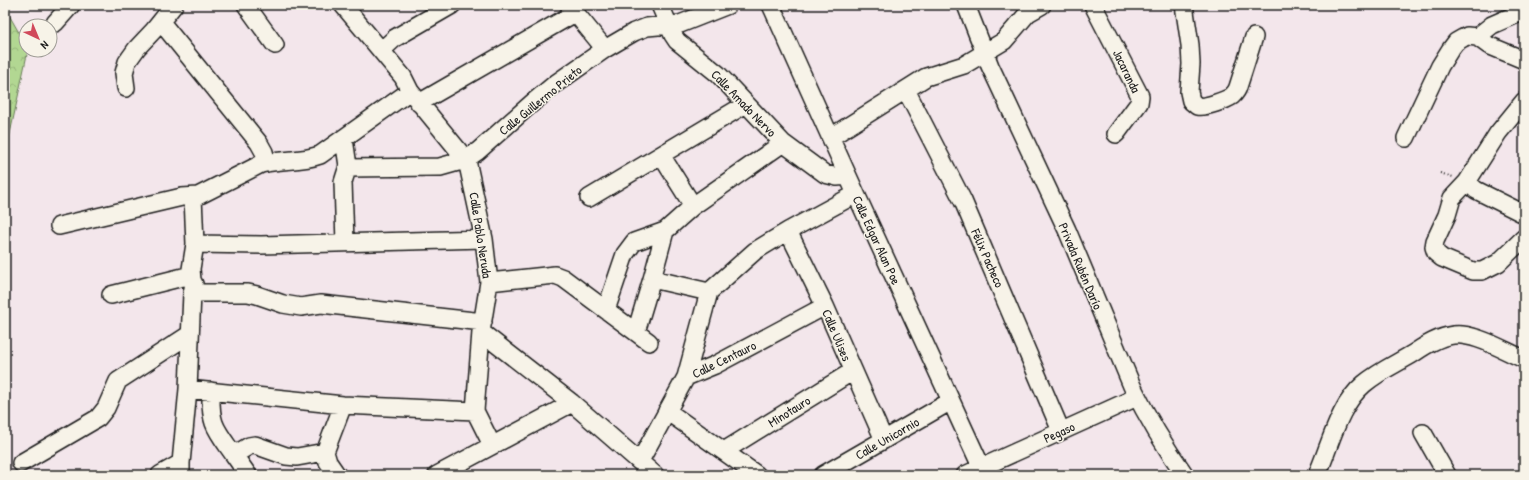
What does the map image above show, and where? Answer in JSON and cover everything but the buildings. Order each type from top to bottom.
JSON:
[{"type":"street","points":[[58,20],[71,5]]},
{"type":"street","points":[[126,88],[124,73],[127,62],[174,5]]},
{"type":"street","points":[[246,5],[275,45]]},
{"type":"street","name":"Calle Pablo Neruda","points":[[343,5],[403,77],[415,97],[465,160],[471,175],[484,239],[489,282],[482,327],[475,411]]},
{"type":"street","points":[[382,50],[395,38],[452,5]]},
{"type":"street","name":"Calle Amado Nervo","points":[[660,5],[677,40],[718,74],[783,143],[826,174],[837,177],[848,176]]},
{"type":"street","name":"Calle Guillermo Prieto","points":[[347,168],[440,167],[465,160],[478,151],[555,84],[605,50],[640,29],[653,26],[680,24],[728,5]]},
{"type":"street","name":"Calle Edgar Alan Poe","points":[[771,5],[983,471]]},
{"type":"street","name":"Privada Rubén Darío","points":[[966,5],[984,52],[1067,230],[1143,410],[1185,475]]},
{"type":"street","points":[[831,137],[931,74],[964,65],[1006,39],[1028,13],[1042,5]]},
{"type":"street","name":"Jacaranda","points":[[1093,5],[1140,96],[1139,103],[1116,134]]},
{"type":"street","points":[[1184,5],[1190,45],[1191,64],[1189,92],[1191,101],[1197,106],[1206,106],[1228,98],[1234,94],[1238,87],[1254,37]]},
{"type":"street","points":[[59,226],[182,197],[194,197],[201,195],[215,186],[267,162],[314,158],[415,97],[572,9],[605,50]]},
{"type":"street","points":[[1477,37],[1492,25],[1524,12]]},
{"type":"street","points":[[161,22],[259,143],[267,162]]},
{"type":"street","points":[[1406,138],[1440,66],[1456,42],[1467,36],[1477,37],[1488,45],[1524,60]]},
{"type":"street","name":"Félix Pacheco","points":[[906,90],[963,201],[1062,431]]},
{"type":"street","points":[[1524,101],[1498,133],[1467,182],[1452,198],[1434,247],[1439,256],[1473,271],[1482,271],[1498,263],[1524,238]]},
{"type":"street","points":[[589,198],[746,104]]},
{"type":"street","points":[[344,139],[347,168],[343,182],[345,243]]},
{"type":"street","points":[[606,310],[625,254],[634,242],[665,230],[693,206],[783,143]]},
{"type":"street","points":[[660,155],[693,206]]},
{"type":"street","points":[[1467,182],[1476,190],[1524,214]]},
{"type":"street","points":[[686,377],[709,292],[756,251],[788,231],[856,194]]},
{"type":"street","points":[[160,475],[181,469],[188,389],[192,293],[194,284],[191,275],[195,244],[194,197]]},
{"type":"street","points":[[489,282],[555,275],[563,278],[642,337],[652,279],[665,230]]},
{"type":"street","name":"Calle Ulises","points":[[788,231],[825,306],[884,440]]},
{"type":"street","points":[[195,244],[261,245],[484,239]]},
{"type":"street","points":[[111,295],[191,275]]},
{"type":"street","points":[[652,279],[709,292]]},
{"type":"street","points":[[192,293],[248,293],[283,304],[301,307],[321,304],[482,327],[656,475]]},
{"type":"street","name":"Calle Centauro","points":[[640,461],[686,377],[715,365],[825,306]]},
{"type":"street","points":[[21,464],[98,418],[106,408],[118,381],[190,334]]},
{"type":"street","points":[[1317,475],[1342,413],[1356,392],[1365,383],[1430,343],[1456,334],[1472,337],[1524,359]]},
{"type":"street","name":"Minotauro","points":[[724,451],[853,371]]},
{"type":"street","points":[[188,389],[343,405],[475,411],[492,445]]},
{"type":"street","points":[[211,391],[211,414],[213,424],[248,475]]},
{"type":"street","name":"Pegaso","points":[[965,475],[983,471],[1062,431],[1137,397]]},
{"type":"street","name":"Calle Unicornio","points":[[823,475],[951,401]]},
{"type":"street","points":[[437,475],[572,403]]},
{"type":"street","points":[[337,475],[328,462],[325,452],[343,405]]},
{"type":"street","points":[[667,411],[758,475]]},
{"type":"street","points":[[1423,433],[1447,475]]},
{"type":"street","points":[[234,455],[255,444],[286,456],[297,457],[325,452]]},
{"type":"green space","points":[[5,8],[18,31],[18,58],[26,58],[5,157]]}]
